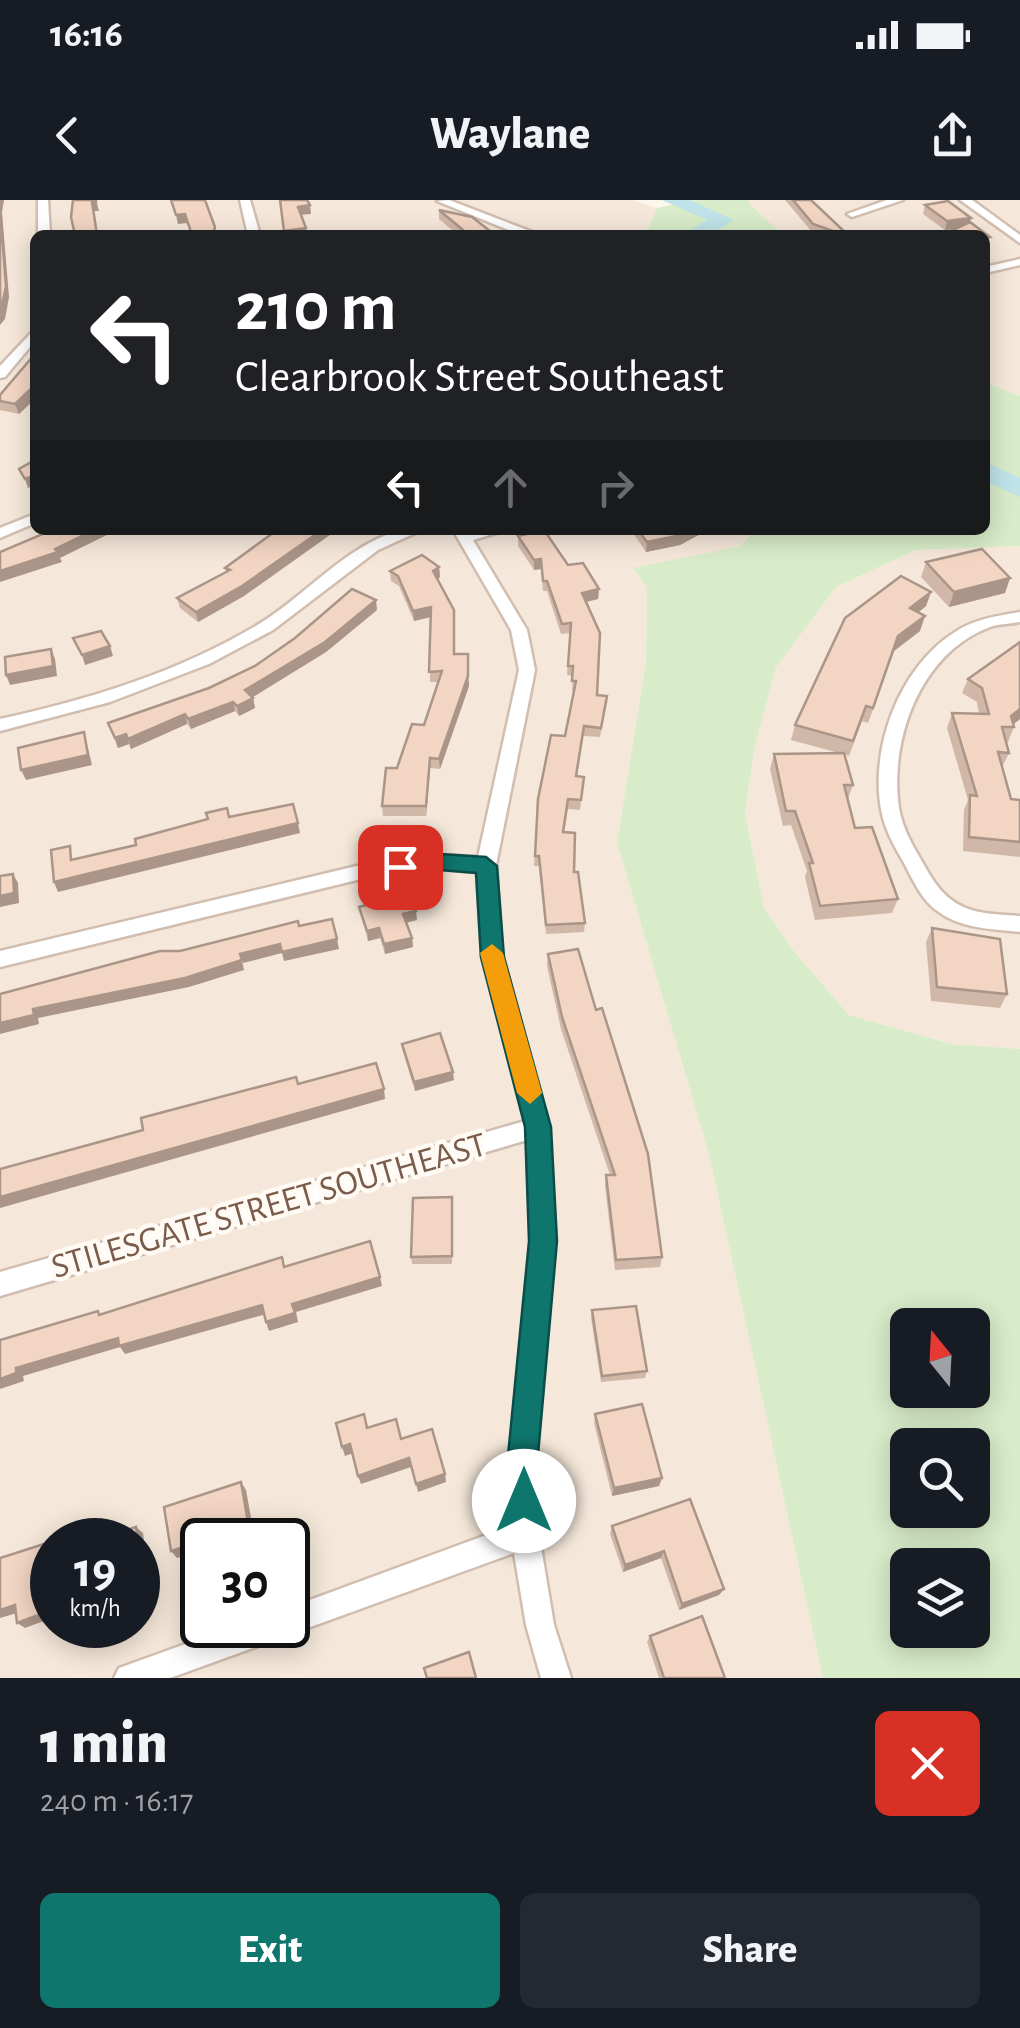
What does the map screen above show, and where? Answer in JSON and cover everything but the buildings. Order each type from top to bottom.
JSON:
[{"type":"street","points":[[43,200],[44,230]]},
{"type":"street","points":[[245,200],[253,230]]},
{"type":"street","points":[[852,214],[898,200]]},
{"type":"street","points":[[965,200],[1020,240]]},
{"type":"street","points":[[442,201],[517,230]]},
{"type":"street","points":[[990,269],[1020,262]]},
{"type":"street","points":[[0,374],[30,339]]},
{"type":"street","points":[[0,534],[30,520]]},
{"type":"street","points":[[0,725],[83,707],[208,658],[270,624],[358,553],[403,535]]},
{"type":"street","points":[[464,535],[519,630],[527,670],[486,866],[492,957],[538,1127],[543,1241],[522,1466],[525,1536],[540,1624],[556,1678]]},
{"type":"street","points":[[1020,617],[982,626],[950,644],[918,678],[896,726],[889,767],[890,809],[900,842],[931,892],[947,908],[976,919],[1020,924]]},
{"type":"street","points":[[0,959],[361,872],[440,862],[486,866]]},
{"type":"street","name":"STILESGATE STREET SOUTHEAST","points":[[0,1284],[538,1127]]},
{"type":"street","points":[[310,1614],[525,1536]]},
{"type":"street","points":[[130,1678],[214,1648]]},
{"type":"shaded area","points":[[0,200],[632,200],[657,208],[647,230],[30,230],[30,535],[750,535],[741,546],[633,569],[647,588],[646,662],[617,843],[709,1154],[823,1678],[0,1678]]},
{"type":"shaded area","points":[[1020,200],[1020,396],[990,384],[990,230],[777,230],[747,203]]},
{"type":"shaded area","points":[[1020,546],[1020,1049],[951,1044],[849,1015],[796,954],[764,908],[745,814],[754,750],[776,666],[836,587],[916,550]]},
{"type":"green space","points":[[695,200],[750,200],[748,203],[778,230],[647,230],[657,208]]},
{"type":"green space","points":[[990,384],[1020,396],[1020,546],[916,550],[836,587],[776,667],[754,750],[745,814],[764,908],[796,954],[849,1015],[951,1044],[1020,1049],[1020,1678],[823,1678],[709,1154],[617,843],[646,662],[647,588],[633,568],[741,546],[750,535],[990,535]]},
{"type":"waterway","points":[[672,200],[724,220],[703,230]]},
{"type":"waterway","points":[[990,473],[1020,489]]},
{"type":"slow traffic","points":[[492,953],[530,1093]]},
{"type":"route","points":[[400,867],[440,862],[486,866],[492,957],[538,1127],[543,1241],[522,1466],[524,1501]]}]
